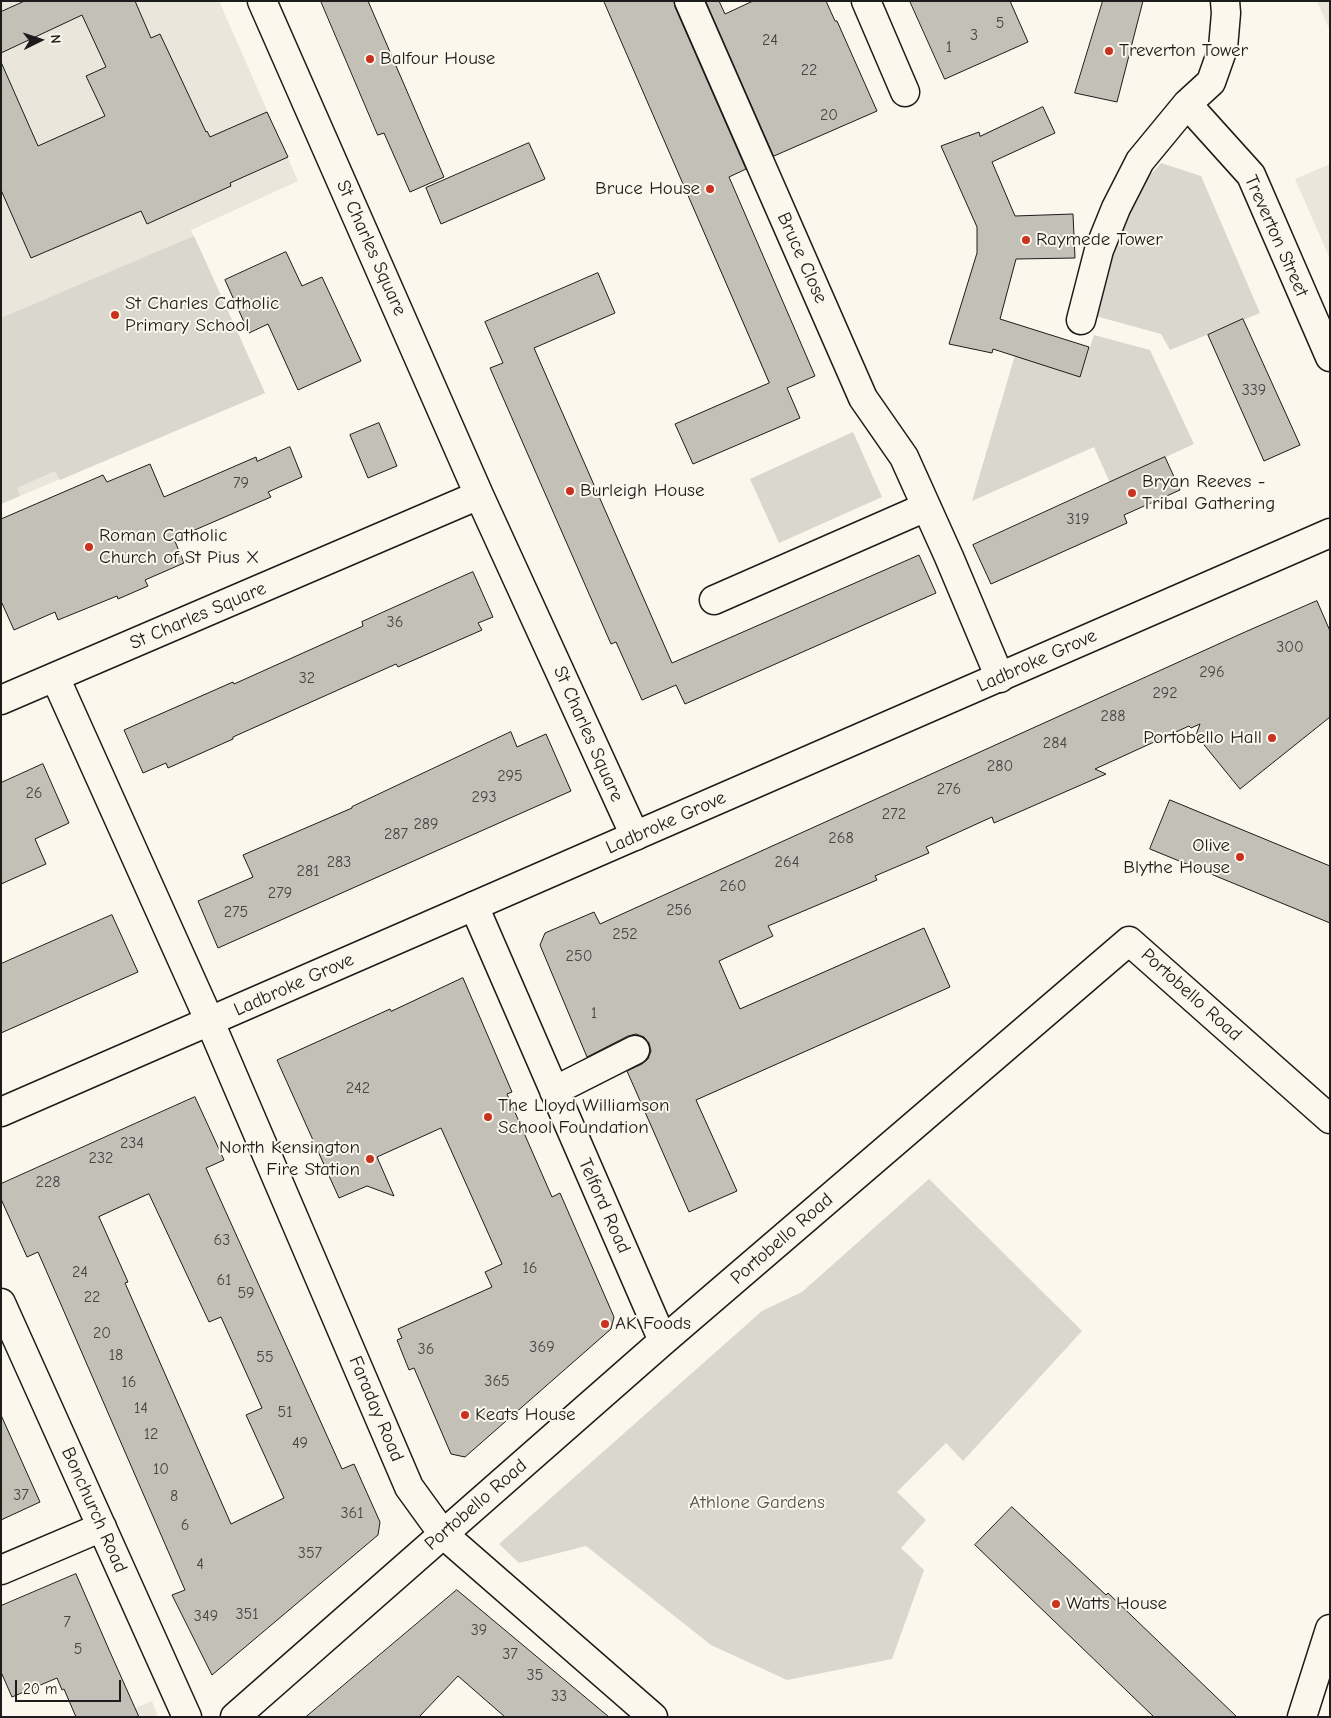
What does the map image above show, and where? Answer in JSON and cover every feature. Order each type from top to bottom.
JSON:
[{"type":"street","name":"St Charles Square","points":[[262,1],[480,495],[635,836]]},
{"type":"street","name":"Bruce Close","points":[[689,1],[863,398],[904,457],[1000,678]]},
{"type":"street","points":[[866,1],[905,92]]},
{"type":"street","points":[[1081,320],[1099,250],[1116,208],[1140,161],[1188,104],[1211,82],[1223,48],[1226,13],[1225,1]]},
{"type":"street","name":"Treverton Street","points":[[1188,104],[1251,175],[1330,357]]},
{"type":"street","name":"St Charles Square","points":[[1,700],[480,495]]},
{"type":"street","points":[[714,600],[926,508]]},
{"type":"street","name":"Ladbroke Grove","points":[[1,1112],[1330,533]]},
{"type":"street","points":[[54,677],[210,1022]]},
{"type":"street","name":"Telford Road","points":[[474,906],[663,1341]]},
{"type":"street","name":"Portobello Road","points":[[235,1717],[663,1341],[1129,941],[1330,1119]]},
{"type":"street","name":"Faraday Road","points":[[210,1022],[409,1487],[443,1534],[653,1717]]},
{"type":"street","points":[[554,1091],[635,1050]]},
{"type":"street","name":"Bonchurch Road","points":[[1,1303],[187,1717]]},
{"type":"street","points":[[1,1570],[102,1527]]},
{"type":"street","points":[[1302,1717],[1330,1628]]},
{"type":"shaded area","name":"St Charles Catholic Primary School","points":[[1,1],[219,1],[298,181],[191,230],[265,393],[1,504]]},
{"type":"shaded area","points":[[1317,1],[1330,1],[1330,31]]},
{"type":"shaded area","points":[[1330,164],[1330,259],[1295,179]]},
{"type":"shaded area","points":[[152,1701],[158,1717],[114,1717]]},
{"type":"green space","points":[[1161,163],[1201,176],[1260,313],[1170,350],[1161,334],[1092,315],[1107,264],[1127,213],[1144,183]]},
{"type":"green space","points":[[194,236],[265,393],[60,480],[55,471],[17,488],[20,496],[1,504],[1,318]]},
{"type":"green space","points":[[1094,335],[1150,350],[1194,444],[1110,483],[1094,447],[972,501],[1015,355],[1080,377]]},
{"type":"green space","points":[[853,432],[882,497],[779,543],[750,479]]},
{"type":"green space","name":"Athlone Gardens","points":[[929,1179],[1082,1331],[963,1461],[946,1443],[897,1492],[926,1520],[901,1548],[924,1570],[892,1659],[787,1680],[711,1645],[586,1546],[519,1563],[499,1544],[762,1311],[802,1292]]},
{"type":"building","points":[[25,1],[135,1],[151,38],[160,34],[210,137],[267,112],[288,157],[230,183],[231,186],[147,224],[141,211],[31,258],[1,190],[1,62],[38,146],[105,116],[86,76],[106,67],[82,15],[1,53],[1,12]]},
{"type":"building","name":"Balfour House","points":[[321,1],[368,1],[444,177],[410,192],[384,133],[378,135]]},
{"type":"building","name":"Bruce House","points":[[604,1],[674,1],[746,169],[729,177],[815,376],[787,388],[800,418],[693,464],[675,424],[769,383]]},
{"type":"building","points":[[706,1],[719,1],[725,14],[753,1],[826,1],[835,21],[837,21],[877,111],[774,156]]},
{"type":"building","points":[[910,1],[1010,1],[1028,42],[945,79]]},
{"type":"building","name":"Treverton Tower","points":[[1103,1],[1143,1],[1117,102],[1075,93]]},
{"type":"building","name":"Raymede Tower","points":[[1043,107],[1055,133],[992,162],[1015,216],[1073,214],[1075,258],[1016,259],[1000,319],[1089,347],[1080,377],[993,349],[992,353],[949,344],[977,253],[977,227],[941,146],[979,132],[980,136]]},
{"type":"building","points":[[529,143],[545,179],[441,224],[426,188]]},
{"type":"building","points":[[286,252],[302,286],[322,277],[361,361],[298,390],[268,324],[249,333],[225,280]]},
{"type":"building","name":"Burleigh House","points":[[598,273],[615,313],[534,348],[672,663],[919,555],[936,593],[685,704],[676,685],[642,700],[616,642],[611,644],[490,368],[503,363],[485,322]]},
{"type":"building","points":[[1243,319],[1300,445],[1264,461],[1208,335]]},
{"type":"building","points":[[379,423],[397,466],[368,478],[350,435]]},
{"type":"building","name":"Roman Catholic Church of St Pius X","points":[[290,447],[302,477],[268,492],[271,497],[174,539],[184,563],[145,580],[148,586],[118,599],[117,596],[58,620],[55,612],[14,630],[1,601],[1,519],[103,475],[107,482],[150,464],[164,497],[256,457],[257,461]]},
{"type":"building","points":[[1165,457],[1180,490],[1124,515],[1127,523],[991,584],[973,545]]},
{"type":"building","points":[[473,572],[493,617],[478,623],[482,630],[398,667],[396,664],[168,768],[166,763],[143,773],[124,730],[233,682],[234,684],[363,626],[362,622]]},
{"type":"building","points":[[1317,601],[1330,631],[1330,717],[1240,789],[1196,735],[1200,724],[1191,728],[1189,726],[1095,769],[1106,774],[994,823],[992,817],[926,847],[929,853],[875,876],[877,880],[768,926],[773,936],[719,961],[740,1009],[924,928],[950,987],[696,1100],[737,1191],[689,1212],[627,1071],[648,1059],[651,1051],[649,1043],[644,1037],[636,1034],[628,1036],[587,1057],[540,945],[545,933],[594,912],[600,924]]},
{"type":"building","points":[[511,732],[517,747],[546,734],[571,791],[218,948],[198,901],[253,877],[243,855],[352,808]]},
{"type":"building","points":[[43,764],[69,823],[35,839],[46,864],[1,884],[1,783]]},
{"type":"building","name":"Olive Blythe House","points":[[1170,800],[1330,866],[1330,923],[1150,849]]},
{"type":"building","points":[[112,915],[138,972],[1,1033],[1,964]]},
{"type":"building","points":[[463,978],[512,1092],[507,1094],[552,1197],[560,1193],[614,1317],[611,1329],[465,1457],[451,1454],[414,1368],[409,1370],[397,1340],[402,1338],[398,1329],[492,1287],[485,1272],[502,1264],[441,1128],[377,1157],[394,1196],[367,1186],[339,1198],[277,1060]]},
{"type":"building","points":[[195,1097],[224,1160],[206,1168],[342,1469],[354,1464],[380,1522],[378,1535],[212,1675],[172,1595],[185,1590],[38,1252],[27,1257],[1,1199],[1,1184]],"holes":[[[149,1194],[209,1322],[221,1317],[262,1408],[246,1415],[284,1498],[231,1524],[125,1283],[128,1282],[99,1217]]]},
{"type":"building","points":[[1,1415],[40,1502],[1,1520]]},
{"type":"building","name":"Watts House","points":[[1012,1507],[1106,1595],[1108,1593],[1237,1717],[1154,1717],[975,1545]]},
{"type":"building","points":[[76,1574],[139,1717],[76,1717],[57,1678],[12,1697],[1,1672],[1,1606]]},
{"type":"building","points":[[457,1590],[609,1717],[505,1717],[458,1676],[419,1717],[306,1717]]},
{"type":"place","name":"Treverton Tower","points":[[1109,51]]},
{"type":"place","name":"Balfour House","points":[[370,59]]},
{"type":"place","name":"Bruce House","points":[[710,189]]},
{"type":"place","name":"Raymede Tower","points":[[1026,240]]},
{"type":"place","name":"St Charles Catholic Primary School","points":[[115,315]]},
{"type":"place","name":"Burleigh House","points":[[570,491]]},
{"type":"place","name":"Bryan Reeves - Tribal Gathering","points":[[1132,493]]},
{"type":"place","name":"Roman Catholic Church of St Pius X","points":[[89,547]]},
{"type":"place","name":"Portobello Hall","points":[[1272,738]]},
{"type":"place","name":"Olive Blythe House","points":[[1240,857]]},
{"type":"place","name":"The Lloyd Williamson School Foundation","points":[[488,1117]]},
{"type":"place","name":"North Kensington Fire Station","points":[[370,1159]]},
{"type":"place","name":"AK Foods","points":[[605,1324]]},
{"type":"place","name":"Keats House","points":[[465,1415]]},
{"type":"place","name":"Watts House","points":[[1056,1604]]}]
